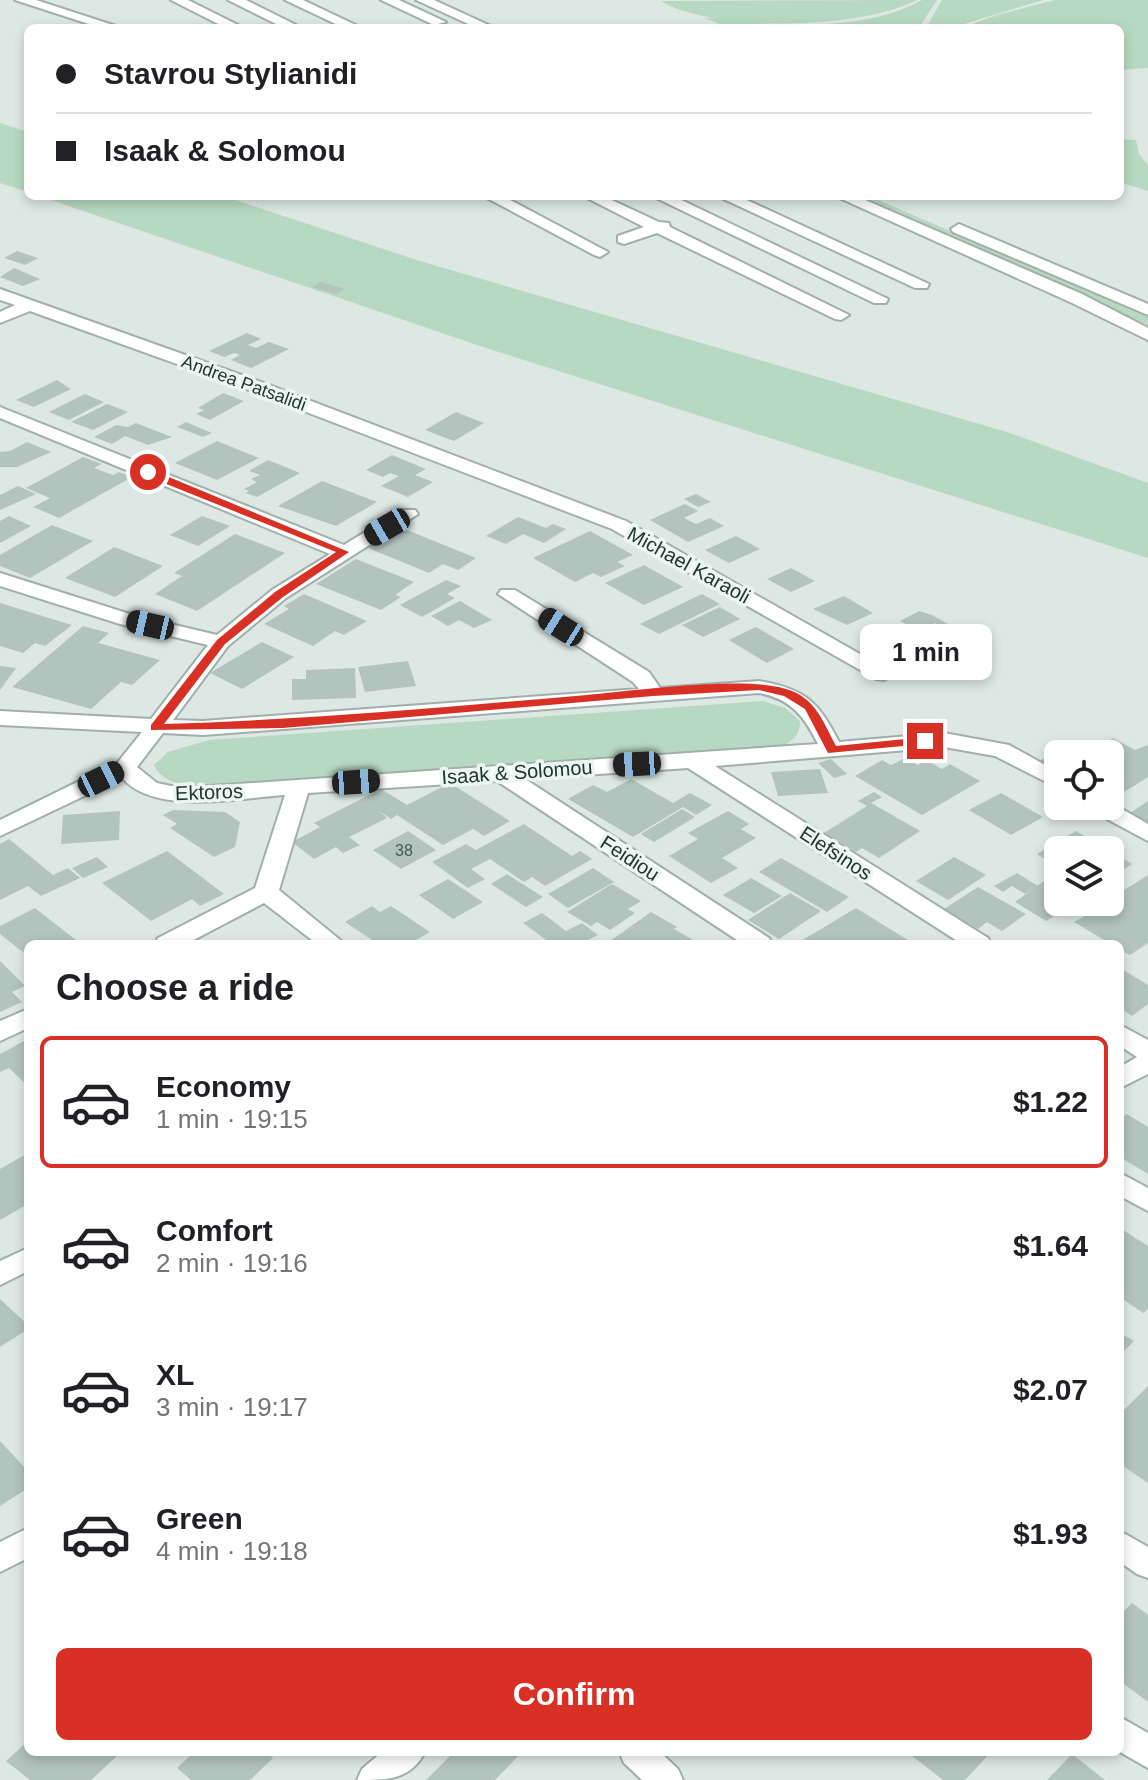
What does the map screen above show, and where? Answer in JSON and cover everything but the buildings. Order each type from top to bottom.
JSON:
[{"type":"street","points":[[22,0],[102,24]]},
{"type":"street","points":[[178,0],[229,24]]},
{"type":"street","points":[[235,0],[286,24]]},
{"type":"street","points":[[292,0],[346,24]]},
{"type":"street","points":[[388,0],[443,24]]},
{"type":"street","points":[[423,0],[479,24]]},
{"type":"street","points":[[499,200],[600,252]]},
{"type":"street","points":[[599,200],[841,315]]},
{"type":"street","points":[[668,200],[880,299]]},
{"type":"street","points":[[624,239],[731,200]]},
{"type":"street","points":[[740,200],[921,284]]},
{"type":"street","points":[[852,200],[1076,298],[1148,335]]},
{"type":"street","points":[[891,200],[1148,310]]},
{"type":"street","name":"Andrea Patsalidi","points":[[0,294],[486,474]]},
{"type":"street","points":[[0,318],[29,305]]},
{"type":"street","points":[[3,416],[344,552]]},
{"type":"street","name":"Michael Karaoli","points":[[486,474],[619,525],[884,674]]},
{"type":"street","points":[[0,829],[126,767],[221,642],[279,594],[408,514]]},
{"type":"street","points":[[0,579],[127,620],[221,642]]},
{"type":"street","points":[[508,594],[641,677],[653,693]]},
{"type":"street","points":[[0,718],[155,728],[283,724],[759,687],[788,693],[810,707],[832,750]]},
{"type":"street","name":"Isaak & Solomou","points":[[299,787],[692,761],[925,741],[968,742],[1001,750],[1044,773]]},
{"type":"street","name":"Elefsinos","points":[[692,761],[973,940]]},
{"type":"street","name":"Ektoros","points":[[126,767],[131,777],[145,786],[181,795],[299,787]]},
{"type":"street","name":"Feidiou","points":[[499,772],[754,940]]},
{"type":"street","points":[[175,940],[266,892],[299,787]]},
{"type":"street","points":[[1124,820],[1148,834]]},
{"type":"street","points":[[266,892],[328,940]]},
{"type":"street","points":[[0,1032],[24,1019]]},
{"type":"street","points":[[1124,1037],[1148,1052]]},
{"type":"street","points":[[1124,1077],[1148,1062]]},
{"type":"street","points":[[1124,1186],[1148,1201]]},
{"type":"street","points":[[0,1274],[24,1260]]},
{"type":"street","points":[[0,1559],[24,1544]]},
{"type":"street","points":[[1124,1547],[1148,1565]]},
{"type":"street","points":[[1124,1735],[1148,1753]]},
{"type":"street","points":[[374,1780],[403,1756]]},
{"type":"street","points":[[640,1756],[666,1780]]},
{"type":"green space","points":[[917,0],[893,10],[862,17],[788,23],[715,18],[661,1]]},
{"type":"green space","points":[[922,0],[937,0],[922,24],[821,24],[863,20],[904,9]]},
{"type":"green space","points":[[942,0],[1043,0],[964,24],[928,24]]},
{"type":"green space","points":[[1055,0],[1148,0],[1148,68],[1124,70],[1124,24],[973,24]]},
{"type":"green space","points":[[704,18],[779,24],[720,24]]},
{"type":"green space","points":[[0,123],[24,131],[24,191],[0,183]]},
{"type":"green space","points":[[1124,139],[1136,140],[1139,154],[1148,165],[1148,191],[1124,183]]},
{"type":"green space","points":[[51,200],[235,200],[420,261],[1007,432],[1148,483],[1148,558],[483,347]]},
{"type":"green space","points":[[864,200],[878,200],[1148,316],[1148,325]]},
{"type":"green space","points":[[763,701],[785,708],[800,721],[794,738],[778,748],[192,786],[170,780],[154,765],[168,752],[209,740]]},
{"type":"route","points":[[148,472],[344,552],[279,594],[221,642],[155,728],[283,724],[759,687],[788,693],[810,707],[832,750],[925,741]]}]
